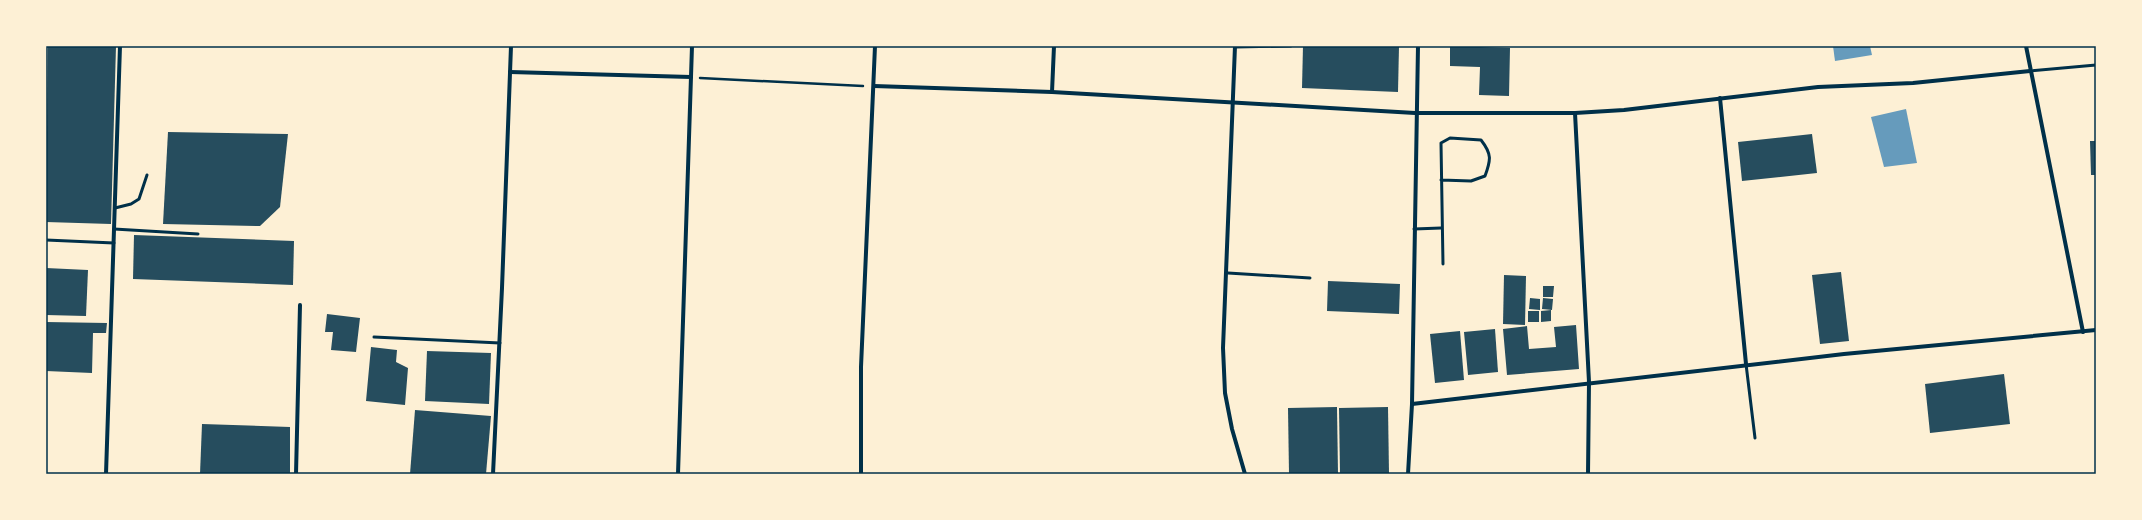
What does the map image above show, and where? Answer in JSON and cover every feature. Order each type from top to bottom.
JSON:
[{"type":"street","points":[[106,474],[120,46]]},
{"type":"street","points":[[493,474],[500,343],[511,46]]},
{"type":"street","points":[[678,474],[692,46]]},
{"type":"street","points":[[861,474],[861,367],[875,46]]},
{"type":"street","points":[[1052,92],[1054,46]]},
{"type":"street","points":[[1235,46],[1228,273],[1223,348],[1225,394],[1232,429],[1245,474]]},
{"type":"street","points":[[1408,474],[1412,404],[1415,113],[1418,46]]},
{"type":"street","points":[[2026,46],[2083,332]]},
{"type":"street","points":[[874,86],[1052,92],[1415,113],[1575,112],[1624,110],[1818,87],[1913,82],[2030,71]]},
{"type":"street","points":[[510,72],[691,77]]},
{"type":"street","points":[[1720,98],[1746,364]]},
{"type":"street","points":[[1575,112],[1589,382],[1588,474]]},
{"type":"street","points":[[296,474],[300,305]]},
{"type":"street","points":[[1412,404],[1746,364],[2096,330]]},
{"type":"lane","points":[[1235,46],[1291,46]]},
{"type":"lane","points":[[2030,71],[2096,65]]},
{"type":"lane","points":[[1441,180],[1471,181],[1485,176],[1490,163],[1489,150],[1481,140],[1450,138],[1444,139],[1441,142],[1441,180],[1441,228],[1443,264]]},
{"type":"lane","points":[[115,208],[131,204],[139,199],[148,175]]},
{"type":"lane","points":[[1414,229],[1441,228]]},
{"type":"lane","points":[[114,229],[198,234]]},
{"type":"lane","points":[[46,240],[114,243]]},
{"type":"lane","points":[[1228,273],[1310,278]]},
{"type":"lane","points":[[374,337],[500,343]]},
{"type":"lane","points":[[1746,364],[1755,438]]},
{"type":"path","points":[[691,77],[874,86]]},
{"type":"water","points":[[1833,46],[1870,46],[1872,55],[1835,61]]},
{"type":"water","points":[[1906,109],[1917,163],[1884,167],[1871,117]]},
{"type":"building","points":[[48,46],[116,46],[111,224],[46,222]]},
{"type":"building","points":[[1303,46],[1399,46],[1398,92],[1302,88]]},
{"type":"building","points":[[1450,46],[1510,48],[1509,96],[1479,95],[1480,67],[1450,66]]},
{"type":"building","points":[[168,132],[288,134],[280,207],[260,226],[163,224]]},
{"type":"building","points":[[1812,134],[1817,173],[1742,181],[1738,142]]},
{"type":"building","points":[[2090,141],[2096,141],[2096,175],[2091,175]]},
{"type":"building","points":[[134,235],[294,241],[293,285],[133,279]]},
{"type":"building","points":[[46,268],[88,270],[86,316],[46,315]]},
{"type":"building","points":[[1841,272],[1849,341],[1820,344],[1812,275]]},
{"type":"building","points":[[1504,275],[1526,276],[1525,325],[1503,324]]},
{"type":"building","points":[[1328,281],[1400,284],[1399,314],[1327,311]]},
{"type":"building","points":[[1543,286],[1554,286],[1553,297],[1543,297]]},
{"type":"building","points":[[1530,298],[1540,299],[1540,310],[1529,309]]},
{"type":"building","points":[[1543,298],[1553,299],[1552,310],[1542,309]]},
{"type":"building","points":[[1551,310],[1551,321],[1541,322],[1541,311]]},
{"type":"building","points":[[1528,311],[1539,311],[1539,322],[1528,322]]},
{"type":"building","points":[[327,314],[360,318],[356,352],[331,350],[333,332],[325,332]]},
{"type":"building","points":[[46,322],[107,323],[106,333],[93,333],[92,373],[46,371]]},
{"type":"building","points":[[1576,325],[1579,369],[1507,375],[1503,329],[1527,326],[1529,349],[1556,347],[1554,327]]},
{"type":"building","points":[[1495,329],[1498,372],[1468,375],[1464,332]]},
{"type":"building","points":[[1460,331],[1464,380],[1435,383],[1430,334]]},
{"type":"building","points":[[371,347],[397,350],[396,362],[408,368],[405,405],[366,401]]},
{"type":"building","points":[[427,351],[491,353],[489,404],[425,401]]},
{"type":"building","points":[[2004,374],[2010,424],[1930,433],[1925,384]]},
{"type":"building","points":[[1337,407],[1338,474],[1289,474],[1288,408]]},
{"type":"building","points":[[1388,407],[1389,474],[1340,474],[1339,408]]},
{"type":"building","points":[[415,410],[491,416],[486,474],[410,474]]},
{"type":"building","points":[[202,424],[290,427],[290,474],[200,474]]}]
